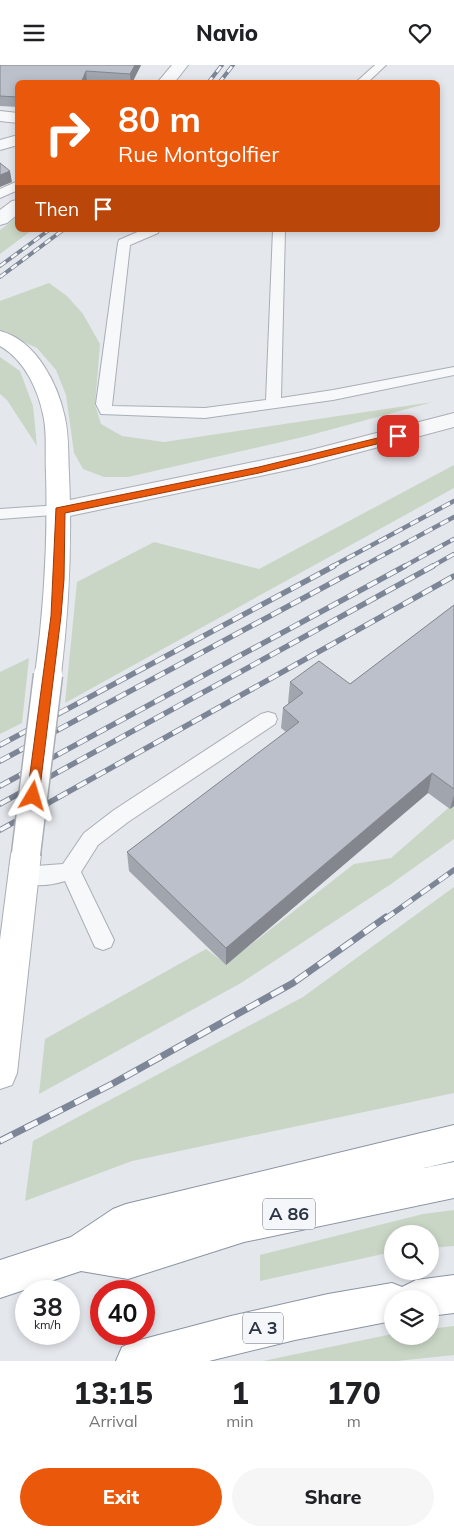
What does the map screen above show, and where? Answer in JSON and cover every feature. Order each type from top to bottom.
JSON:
[{"type":"main road","points":[[0,1073],[59,579],[60,510],[54,414],[39,375],[23,353],[1,338]]},
{"type":"main road","points":[[81,1252],[126,1222],[454,1143]]},
{"type":"main road","name":"A 86","points":[[0,1279],[81,1252],[128,1260],[244,1224],[325,1205],[454,1180]]},
{"type":"main road","points":[[439,1295],[454,1293]]},
{"type":"main road","name":"A 3","points":[[136,1361],[272,1326],[384,1303]]},
{"type":"street","points":[[168,80],[180,65]]},
{"type":"street","points":[[0,117],[15,117]]},
{"type":"street","points":[[0,145],[15,141]]},
{"type":"street","points":[[0,219],[15,207]]},
{"type":"street","points":[[60,510],[269,468],[379,442],[454,420]]},
{"type":"lane","points":[[364,80],[382,65]]},
{"type":"lane","points":[[0,194],[15,186]]},
{"type":"lane","points":[[149,232],[124,243],[103,404],[106,411],[205,413],[333,395],[454,371]]},
{"type":"lane","points":[[273,403],[279,232]]},
{"type":"lane","points":[[0,514],[60,510]]},
{"type":"lane","points":[[24,865],[56,875],[70,871],[91,839],[121,816],[268,719]]},
{"type":"lane","points":[[70,871],[103,940]]},
{"type":"green space","points":[[15,219],[15,232],[29,232],[0,254],[0,230]]},
{"type":"green space","points":[[49,283],[67,296],[83,314],[100,344],[95,405],[101,424],[122,436],[164,442],[433,402],[303,437],[128,477],[104,477],[83,469],[74,453],[66,395],[56,370],[37,348],[0,331],[0,301]]},
{"type":"green space","points":[[0,357],[20,371],[33,406],[37,446],[7,400],[0,394]]},
{"type":"green space","points":[[454,465],[454,488],[65,703],[77,582],[154,542],[259,569]]},
{"type":"green space","points":[[29,658],[22,723],[0,734],[0,672]]},
{"type":"green space","points":[[454,803],[454,839],[391,884],[241,983],[39,1094],[45,1039],[206,949],[226,964],[354,864],[391,858]]},
{"type":"green space","points":[[454,887],[454,1093],[132,1161],[25,1201],[33,1141],[303,997]]},
{"type":"green space","points":[[454,1210],[454,1246],[439,1247],[439,1225],[384,1225],[384,1254],[260,1281],[260,1255],[423,1214]]},
{"type":"green space","points":[[454,1326],[454,1355],[397,1361],[263,1361],[384,1336],[384,1345],[439,1345],[439,1328]]},
{"type":"building","points":[[0,65],[135,65],[130,74],[86,71],[82,80],[15,80],[15,97],[0,96]]},
{"type":"building","points":[[0,163],[10,171],[0,175]]},
{"type":"building","points":[[454,605],[454,789],[432,773],[226,948],[127,852],[299,722],[283,708],[303,693],[290,682],[319,661],[350,684]]},
{"type":"railway","points":[[210,80],[222,65]]},
{"type":"railway","points":[[221,80],[233,65]]},
{"type":"railway","points":[[0,266],[46,232]]},
{"type":"railway","points":[[0,277],[60,232]]},
{"type":"railway","points":[[331,567],[454,501]]},
{"type":"railway","points":[[361,567],[454,517]]},
{"type":"railway","points":[[403,567],[454,539]]},
{"type":"railway","points":[[431,567],[454,554]]},
{"type":"railway","points":[[0,745],[334,566]]},
{"type":"railway","points":[[0,761],[363,566]]},
{"type":"railway","points":[[0,786],[405,566]]},
{"type":"railway","points":[[0,804],[433,566]]},
{"type":"railway","points":[[0,830],[454,576]]},
{"type":"railway","points":[[385,919],[454,870]]},
{"type":"railway","points":[[0,1141],[112,1084],[293,983],[386,917]]},
{"type":"route","points":[[33,796],[56,616],[59,579],[60,510],[259,470],[398,436]]}]
